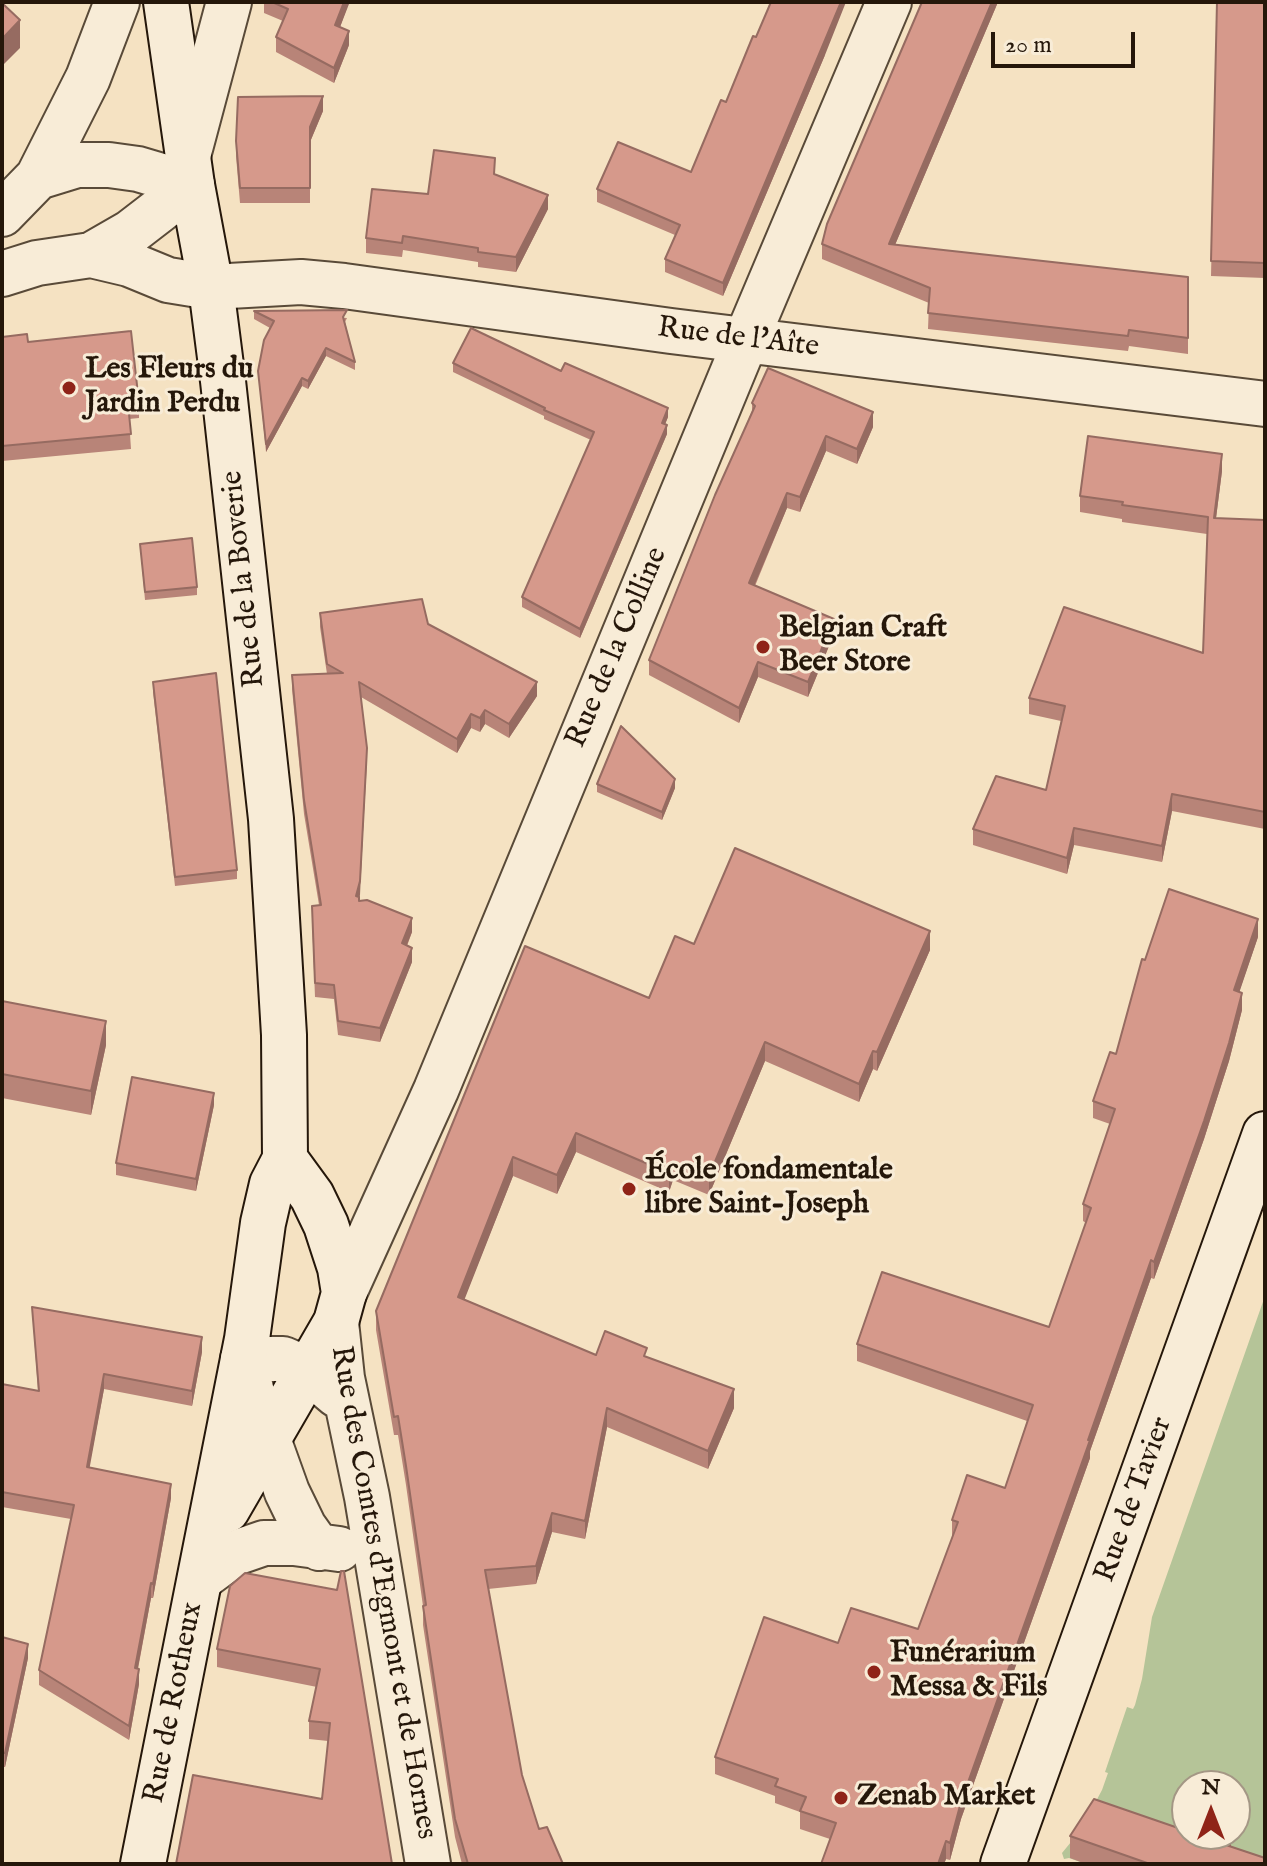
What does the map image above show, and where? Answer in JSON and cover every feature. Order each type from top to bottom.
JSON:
[{"type":"street","points":[[2,214],[38,177],[88,78],[117,2]]},
{"type":"street","name":"Rue de la Boverie","points":[[166,2],[190,170],[211,287],[271,819],[282,992],[285,1159]]},
{"type":"street","points":[[2,274],[37,263],[91,255],[131,232],[190,170],[229,2]]},
{"type":"street","name":"Rue de la Colline","points":[[340,1308],[436,1090],[889,2]]},
{"type":"street","points":[[38,177],[77,165],[190,170]]},
{"type":"street","name":"Rue de l'Aîte","points":[[91,255],[129,264],[168,280],[211,287],[301,282],[344,286],[746,340],[1265,404]]},
{"type":"street","name":"Rue de Tavier","points":[[1003,1864],[1265,1134]]},
{"type":"street","points":[[285,1159],[272,1184],[263,1223],[243,1359],[204,1561],[264,1543],[339,1549],[353,1543],[364,1532],[370,1519]]},
{"type":"street","name":"Rue des Comtes d'Egmont et de Hornes","points":[[285,1159],[312,1196],[326,1225],[340,1268],[348,1405],[428,1864]]},
{"type":"street","name":"Rue des Comtes d'Egmont et de Hornes","points":[[204,1561],[268,1436],[340,1308]]},
{"type":"street","points":[[243,1359],[283,1359],[306,1369],[348,1405]]},
{"type":"street","points":[[243,1359],[254,1400],[295,1510],[319,1548]]},
{"type":"street","name":"Rue de Rotheux","points":[[143,1864],[204,1561]]},
{"type":"green space","points":[[1265,1296],[1265,1864],[1086,1864],[1064,1859],[1062,1853],[1080,1831],[1102,1790],[1127,1707],[1133,1709],[1142,1679],[1152,1617]]},
{"type":"building","points":[[272,2],[344,2],[335,25],[349,31],[334,68],[276,37],[288,9]]},
{"type":"building","points":[[771,2],[841,2],[723,283],[665,259],[680,225],[597,189],[618,142],[691,172],[721,100],[726,102],[753,36],[756,37]]},
{"type":"building","points":[[922,2],[992,2],[889,244],[1188,277],[1188,338],[1129,330],[1128,336],[928,313],[930,288],[822,244],[827,224]]},
{"type":"building","points":[[1217,2],[1265,2],[1265,263],[1211,261]]},
{"type":"building","points":[[2,3],[20,20],[2,39]]},
{"type":"building","points":[[323,96],[310,127],[310,188],[240,188],[236,141],[238,97]]},
{"type":"building","points":[[434,150],[495,158],[494,174],[548,195],[516,257],[403,236],[402,243],[366,238],[372,189],[428,194]]},
{"type":"building","points":[[347,310],[343,317],[355,362],[326,348],[308,381],[302,378],[266,444],[258,371],[264,340],[274,321],[254,311]]},
{"type":"building","points":[[471,328],[561,371],[565,363],[668,408],[662,423],[667,425],[580,629],[522,597],[594,432],[453,363]]},
{"type":"building","name":"Les Fleurs du Jardin Perdu","points":[[131,331],[139,403],[128,404],[131,434],[2,446],[2,337],[27,334],[28,342]]},
{"type":"building","points":[[768,368],[873,412],[857,449],[826,436],[800,497],[787,493],[749,583],[834,619],[808,682],[758,662],[739,708],[649,660]]},
{"type":"building","points":[[1088,436],[1222,454],[1214,518],[1265,520],[1265,812],[1172,794],[1162,846],[1074,828],[1067,858],[973,829],[996,776],[1046,790],[1065,706],[1029,698],[1064,607],[1203,653],[1208,517],[1080,496]]},
{"type":"building","points":[[192,538],[197,587],[145,592],[140,544]]},
{"type":"building","points":[[422,599],[428,624],[537,682],[509,724],[485,710],[480,718],[471,714],[457,739],[359,682],[367,748],[360,881],[356,896],[359,901],[367,900],[412,918],[402,943],[412,948],[380,1028],[338,1021],[334,985],[315,983],[312,906],[321,905],[304,800],[292,675],[343,673],[327,664],[320,613]]},
{"type":"building","points":[[216,673],[237,870],[175,877],[153,682]]},
{"type":"building","points":[[621,726],[675,779],[662,812],[597,784]]},
{"type":"building","points":[[735,848],[930,931],[877,1052],[873,1051],[859,1084],[765,1042],[709,1176],[673,1162],[669,1173],[576,1133],[557,1175],[513,1157],[458,1297],[596,1355],[605,1331],[647,1348],[644,1356],[734,1389],[708,1451],[607,1408],[585,1521],[552,1513],[536,1566],[485,1570],[522,1775],[539,1829],[547,1827],[563,1864],[468,1864],[455,1819],[423,1606],[426,1605],[406,1466],[398,1416],[394,1417],[376,1311],[525,946],[649,998],[675,936],[694,944]]},
{"type":"building","points":[[1169,889],[1258,919],[1234,990],[1242,993],[1204,1121],[1154,1262],[1151,1260],[961,1802],[950,1843],[946,1841],[938,1864],[821,1864],[836,1823],[800,1811],[806,1797],[775,1786],[778,1779],[715,1757],[764,1617],[838,1643],[851,1608],[918,1629],[958,1522],[952,1520],[967,1475],[1005,1488],[1033,1405],[857,1344],[882,1272],[1049,1327],[1091,1208],[1083,1204],[1115,1109],[1093,1101],[1110,1052],[1116,1054],[1142,959],[1145,960]]},
{"type":"building","points":[[2,1001],[106,1021],[91,1091],[2,1074]]},
{"type":"building","points":[[132,1077],[214,1093],[196,1179],[116,1163]]},
{"type":"building","points":[[32,1307],[202,1337],[192,1391],[104,1374],[87,1467],[171,1484],[135,1668],[139,1669],[129,1726],[39,1670],[74,1505],[2,1492],[2,1384],[39,1391]]},
{"type":"building","points":[[341,1571],[344,1571],[392,1864],[176,1864],[193,1775],[322,1799],[330,1723],[309,1721],[320,1669],[217,1649],[230,1586],[245,1573],[337,1590]]},
{"type":"building","points":[[2,1637],[28,1644],[5,1753],[2,1753]]},
{"type":"building","points":[[1094,1799],[1171,1826],[1171,1850],[1241,1850],[1265,1858],[1265,1864],[1150,1864],[1070,1836]]},
{"type":"place","name":"Les Fleurs du Jardin Perdu","points":[[69,388]]},
{"type":"place","name":"Belgian Craft Beer Store","points":[[763,647]]},
{"type":"place","name":"École fondamentale libre Saint-Joseph","points":[[629,1189]]},
{"type":"place","name":"Funérarium Messa & Fils","points":[[874,1672]]},
{"type":"place","name":"Zenab Market","points":[[841,1798]]}]
